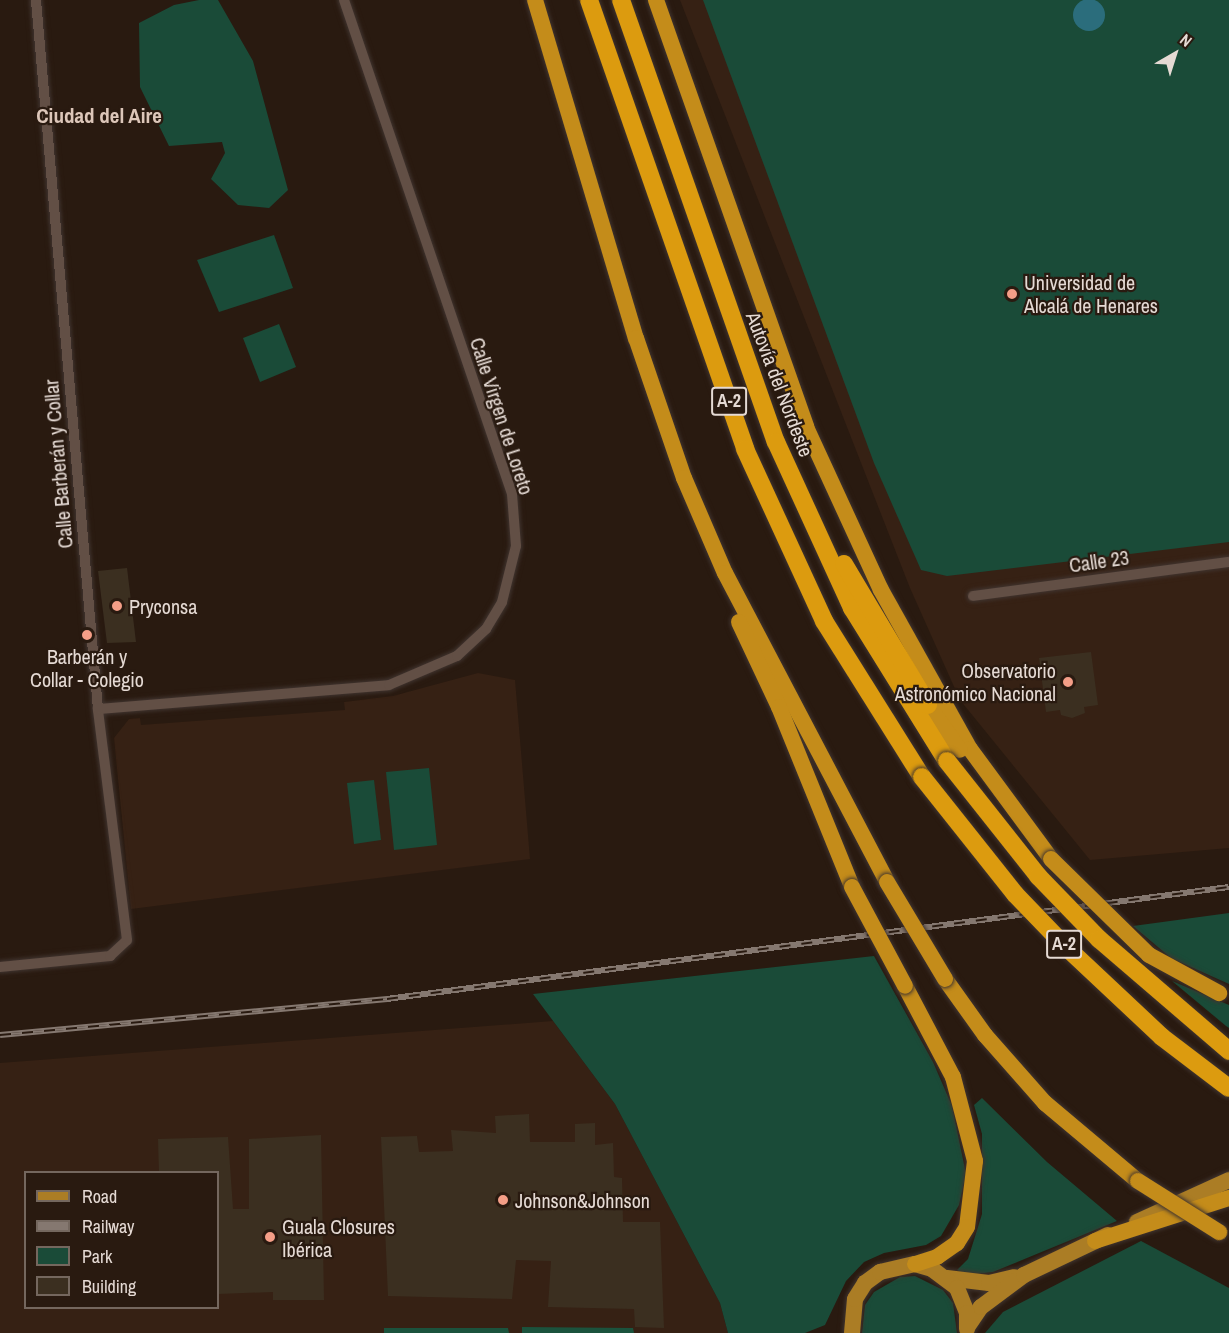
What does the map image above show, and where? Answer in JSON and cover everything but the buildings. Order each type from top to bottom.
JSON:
[{"type":"highway","points":[[535,0],[636,338],[684,478],[702,543],[779,707],[852,887],[953,1077],[975,1161],[972,1209],[966,1227],[950,1248],[915,1264]]},
{"type":"highway","name":"A-2","points":[[589,0],[745,449],[824,621],[922,777],[1015,894],[1065,946],[1162,1037],[1229,1088]]},
{"type":"highway","name":"Autovía del Nordeste","points":[[621,0],[776,442],[852,608],[960,754]]},
{"type":"highway","points":[[656,0],[806,427],[960,754]]},
{"type":"highway","points":[[776,442],[928,705],[960,754],[1051,859],[1149,955],[1224,995]]},
{"type":"highway","points":[[684,478],[725,573],[887,882],[945,979],[984,1035],[1045,1103],[1138,1181],[1224,1234]]},
{"type":"highway","name":"A-2","points":[[960,754],[1038,876],[1099,939],[1229,1050]]},
{"type":"highway","points":[[1095,1241],[1229,1198]]},
{"type":"main road","points":[[967,1330],[981,1307],[1024,1275],[1229,1180]]},
{"type":"main road","points":[[839,1333],[851,1325],[865,1283],[879,1272],[915,1264],[947,1278],[989,1282],[1024,1275]]},
{"type":"main road","points":[[947,1278],[963,1300],[967,1330]]},
{"type":"street","name":"Calle Barberán y Collar","points":[[0,967],[110,956],[124,946],[127,924],[98,709],[36,0]]},
{"type":"street","name":"Calle Virgen de Loreto","points":[[98,709],[389,685],[457,656],[486,629],[502,602],[516,546],[512,494],[344,0]]},
{"type":"street","name":"Calle 23","points":[[974,596],[1229,562]]},
{"type":"shaded area","name":"Universidad de Alcalá de Henares","points":[[680,0],[1229,0],[1229,848],[1090,860],[960,700],[910,588]]},
{"type":"shaded area","points":[[478,673],[515,680],[530,859],[131,909],[114,738],[129,719],[140,718],[141,725],[345,710],[344,702],[393,696]]},
{"type":"shaded area","points":[[553,1021],[615,1104],[720,1303],[728,1333],[0,1333],[0,1063]]},
{"type":"green space","points":[[199,0],[218,0],[253,61],[288,190],[269,208],[238,205],[211,179],[225,153],[222,142],[169,146],[140,87],[139,23],[174,5]]},
{"type":"green space","name":"Universidad de Alcalá de Henares","points":[[703,0],[1229,0],[1229,542],[947,576],[921,570],[874,463]]},
{"type":"green space","points":[[274,235],[293,288],[219,312],[197,260]]},
{"type":"green space","points":[[279,324],[296,367],[260,382],[243,338]]},
{"type":"green space","points":[[429,768],[437,845],[394,850],[386,772]]},
{"type":"green space","points":[[374,780],[381,840],[354,844],[347,783]]},
{"type":"green space","points":[[1229,913],[1229,984],[1171,958],[1133,926]]},
{"type":"green space","points":[[874,956],[933,1062],[952,1106],[966,1174],[959,1205],[941,1236],[926,1245],[884,1253],[864,1262],[846,1281],[825,1325],[805,1333],[728,1333],[720,1303],[615,1104],[533,994]]},
{"type":"green space","points":[[1172,981],[1229,1005],[1229,1028],[1226,1026]]},
{"type":"green space","points":[[982,1098],[1047,1162],[1117,1221],[993,1272],[967,1275],[957,1270],[968,1259],[982,1214],[982,1134],[974,1105]]},
{"type":"green space","points":[[1141,1241],[1229,1288],[1229,1333],[985,1333],[1003,1312]]},
{"type":"green space","points":[[915,1276],[943,1290],[953,1303],[957,1333],[862,1333],[865,1305],[874,1292],[900,1277]]},
{"type":"green space","points":[[522,1327],[633,1328],[634,1333],[522,1333]]},
{"type":"green space","points":[[384,1328],[508,1328],[509,1333],[384,1333]]},
{"type":"water","points":[[1089,-1],[1100,4],[1105,15],[1100,26],[1089,31],[1078,26],[1073,15],[1078,4]]},
{"type":"railway","points":[[0,1035],[387,999],[1229,887]]},
{"type":"place","name":"Universidad de Alcalá de Henares","points":[[1012,294]]},
{"type":"place","name":"Pryconsa","points":[[117,606]]},
{"type":"place","name":"Barberán y Collar - Colegio","points":[[87,635]]},
{"type":"place","name":"Observatorio Astronómico Nacional","points":[[1068,682]]},
{"type":"place","name":"Johnson&Johnson","points":[[503,1200]]},
{"type":"place","name":"Guala Closures Ibérica","points":[[270,1237]]},
{"type":"district","name":"Ciudad del Aire","points":[[99,116]]}]
